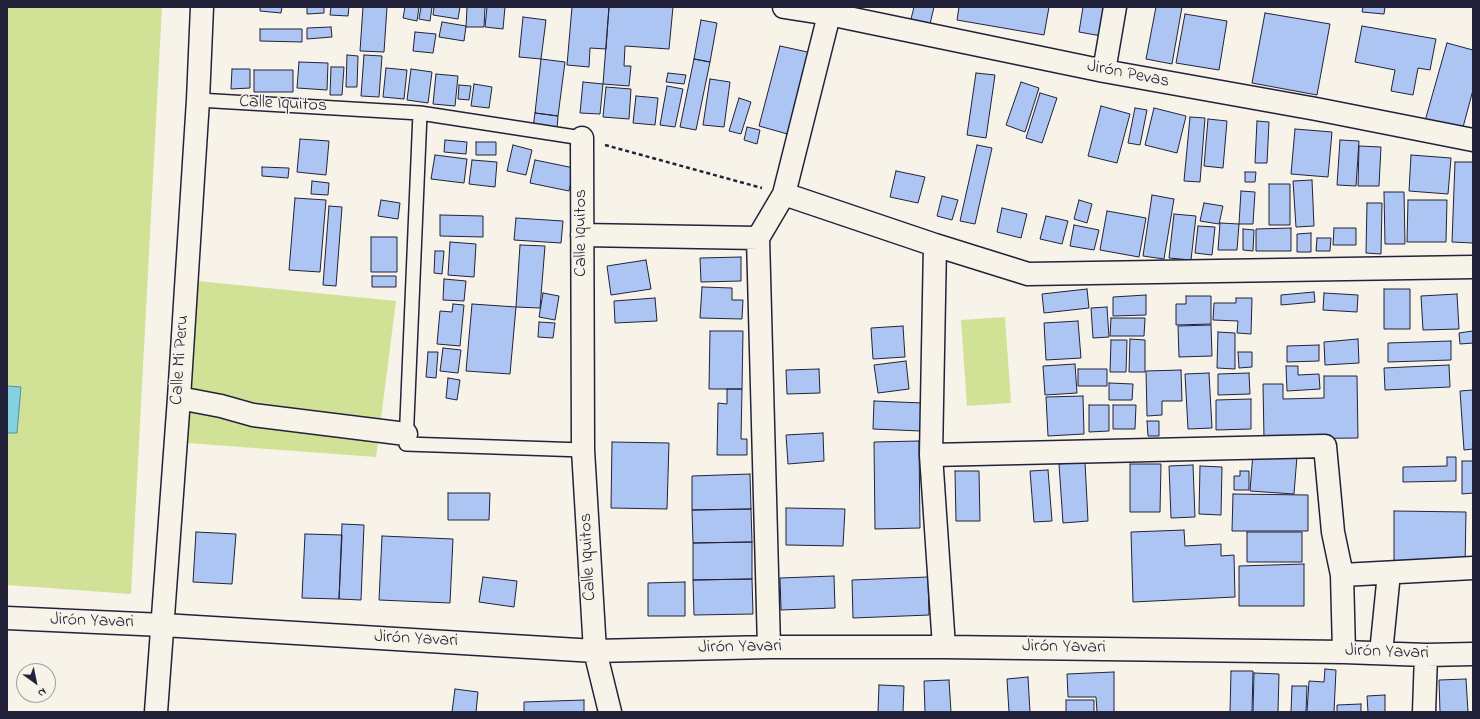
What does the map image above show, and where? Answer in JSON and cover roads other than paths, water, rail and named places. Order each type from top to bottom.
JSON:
[{"type":"street","name":"Calle Mi Peru","points":[[156,712],[179,398],[198,100],[202,7]]},
{"type":"street","name":"Jirón Pevas","points":[[784,7],[830,11],[1104,71],[1316,109],[1473,140]]},
{"type":"street","points":[[1104,71],[1115,7]]},
{"type":"street","points":[[769,647],[758,238],[784,194],[830,11]]},
{"type":"street","name":"Calle Iquitos","points":[[582,138],[583,450],[595,651],[610,712]]},
{"type":"street","points":[[784,194],[935,245],[1028,274],[1473,267]]},
{"type":"street","points":[[582,235],[758,238]]},
{"type":"street","points":[[935,245],[931,455],[944,647]]},
{"type":"street","points":[[179,398],[221,406],[253,415],[406,434]]},
{"type":"street","points":[[931,455],[1325,446],[1333,532],[1342,575],[1344,652]]},
{"type":"street","points":[[1342,575],[1473,568]]},
{"type":"street","points":[[1381,653],[1388,573]]},
{"type":"street","name":"Jirón Yavari","points":[[7,618],[163,625],[595,651],[769,647],[944,647],[1344,652],[1426,655],[1473,654]]},
{"type":"street","points":[[1424,712],[1426,655]]},
{"type":"lane","name":"Calle Iquitos","points":[[198,100],[420,113],[582,138]]},
{"type":"lane","points":[[420,113],[406,444],[583,450]]},
{"type":"water","points":[[7,386],[21,387],[17,433],[7,433]]}]
